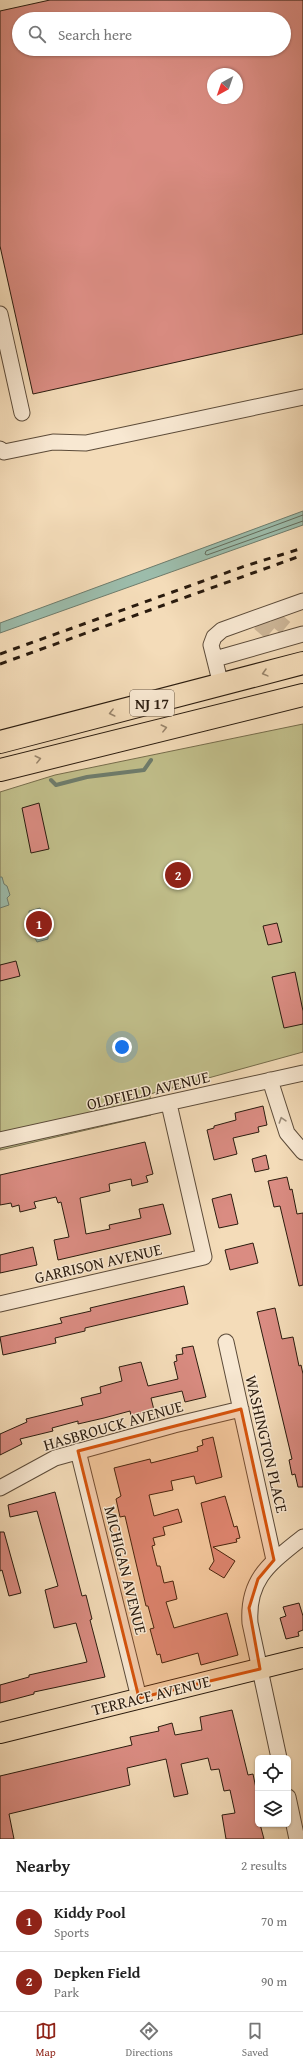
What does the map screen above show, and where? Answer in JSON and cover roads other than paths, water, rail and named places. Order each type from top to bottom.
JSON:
[{"type":"highway","name":"NJ 17","points":[[0,742],[303,663]]},
{"type":"highway","name":"NJ 17","points":[[0,770],[168,726],[303,695]]},
{"type":"main road","name":"TERRACE AVENUE","points":[[0,1733],[303,1658]]},
{"type":"street","points":[[0,314],[22,414]]},
{"type":"street","points":[[0,449],[4,452],[52,442],[86,443],[303,397]]},
{"type":"street","points":[[221,685],[211,645],[214,637],[222,630],[264,618],[301,605]]},
{"type":"street","points":[[215,659],[288,635]]},
{"type":"street","name":"OLDFIELD AVENUE","points":[[0,1140],[170,1104],[303,1073]]},
{"type":"street","points":[[270,1080],[287,1133],[303,1152]]},
{"type":"street","name":"GARRISON AVENUE","points":[[0,1304],[204,1257],[170,1104]]},
{"type":"street","name":"WASHINGTON PLACE","points":[[226,1342],[274,1560]]},
{"type":"street","name":"HASBROUCK AVENUE","points":[[0,1488],[37,1466],[78,1451],[241,1409]]},
{"type":"street","name":"MICHIGAN AVENUE","points":[[78,1451],[139,1698]]},
{"type":"street","points":[[278,1755],[250,1623],[249,1608],[251,1594],[258,1579],[274,1560],[303,1537]]},
{"type":"street","points":[[291,1811],[297,1839]]},
{"type":"water","points":[[303,511],[303,525],[0,633],[0,623]]},
{"type":"water","points":[[0,877],[2,877],[4,884],[7,886],[10,895],[7,898],[9,905],[0,908]]},
{"type":"water","points":[[40,908],[48,921],[48,939],[37,942],[29,926],[29,911]]},
{"type":"waterway","points":[[51,780],[56,785],[87,777],[144,770],[151,760]]},
{"type":"tunnel","points":[[274,618],[288,630]]},
{"type":"tunnel","points":[[259,623],[273,635]]},
{"type":"railway","points":[[0,654],[245,566],[303,548]]},
{"type":"railway","points":[[0,664],[303,555]]},
{"type":"place","name":"Depken Field","points":[[178,875]]},
{"type":"place","name":"Kiddy Pool","points":[[39,924]]}]
